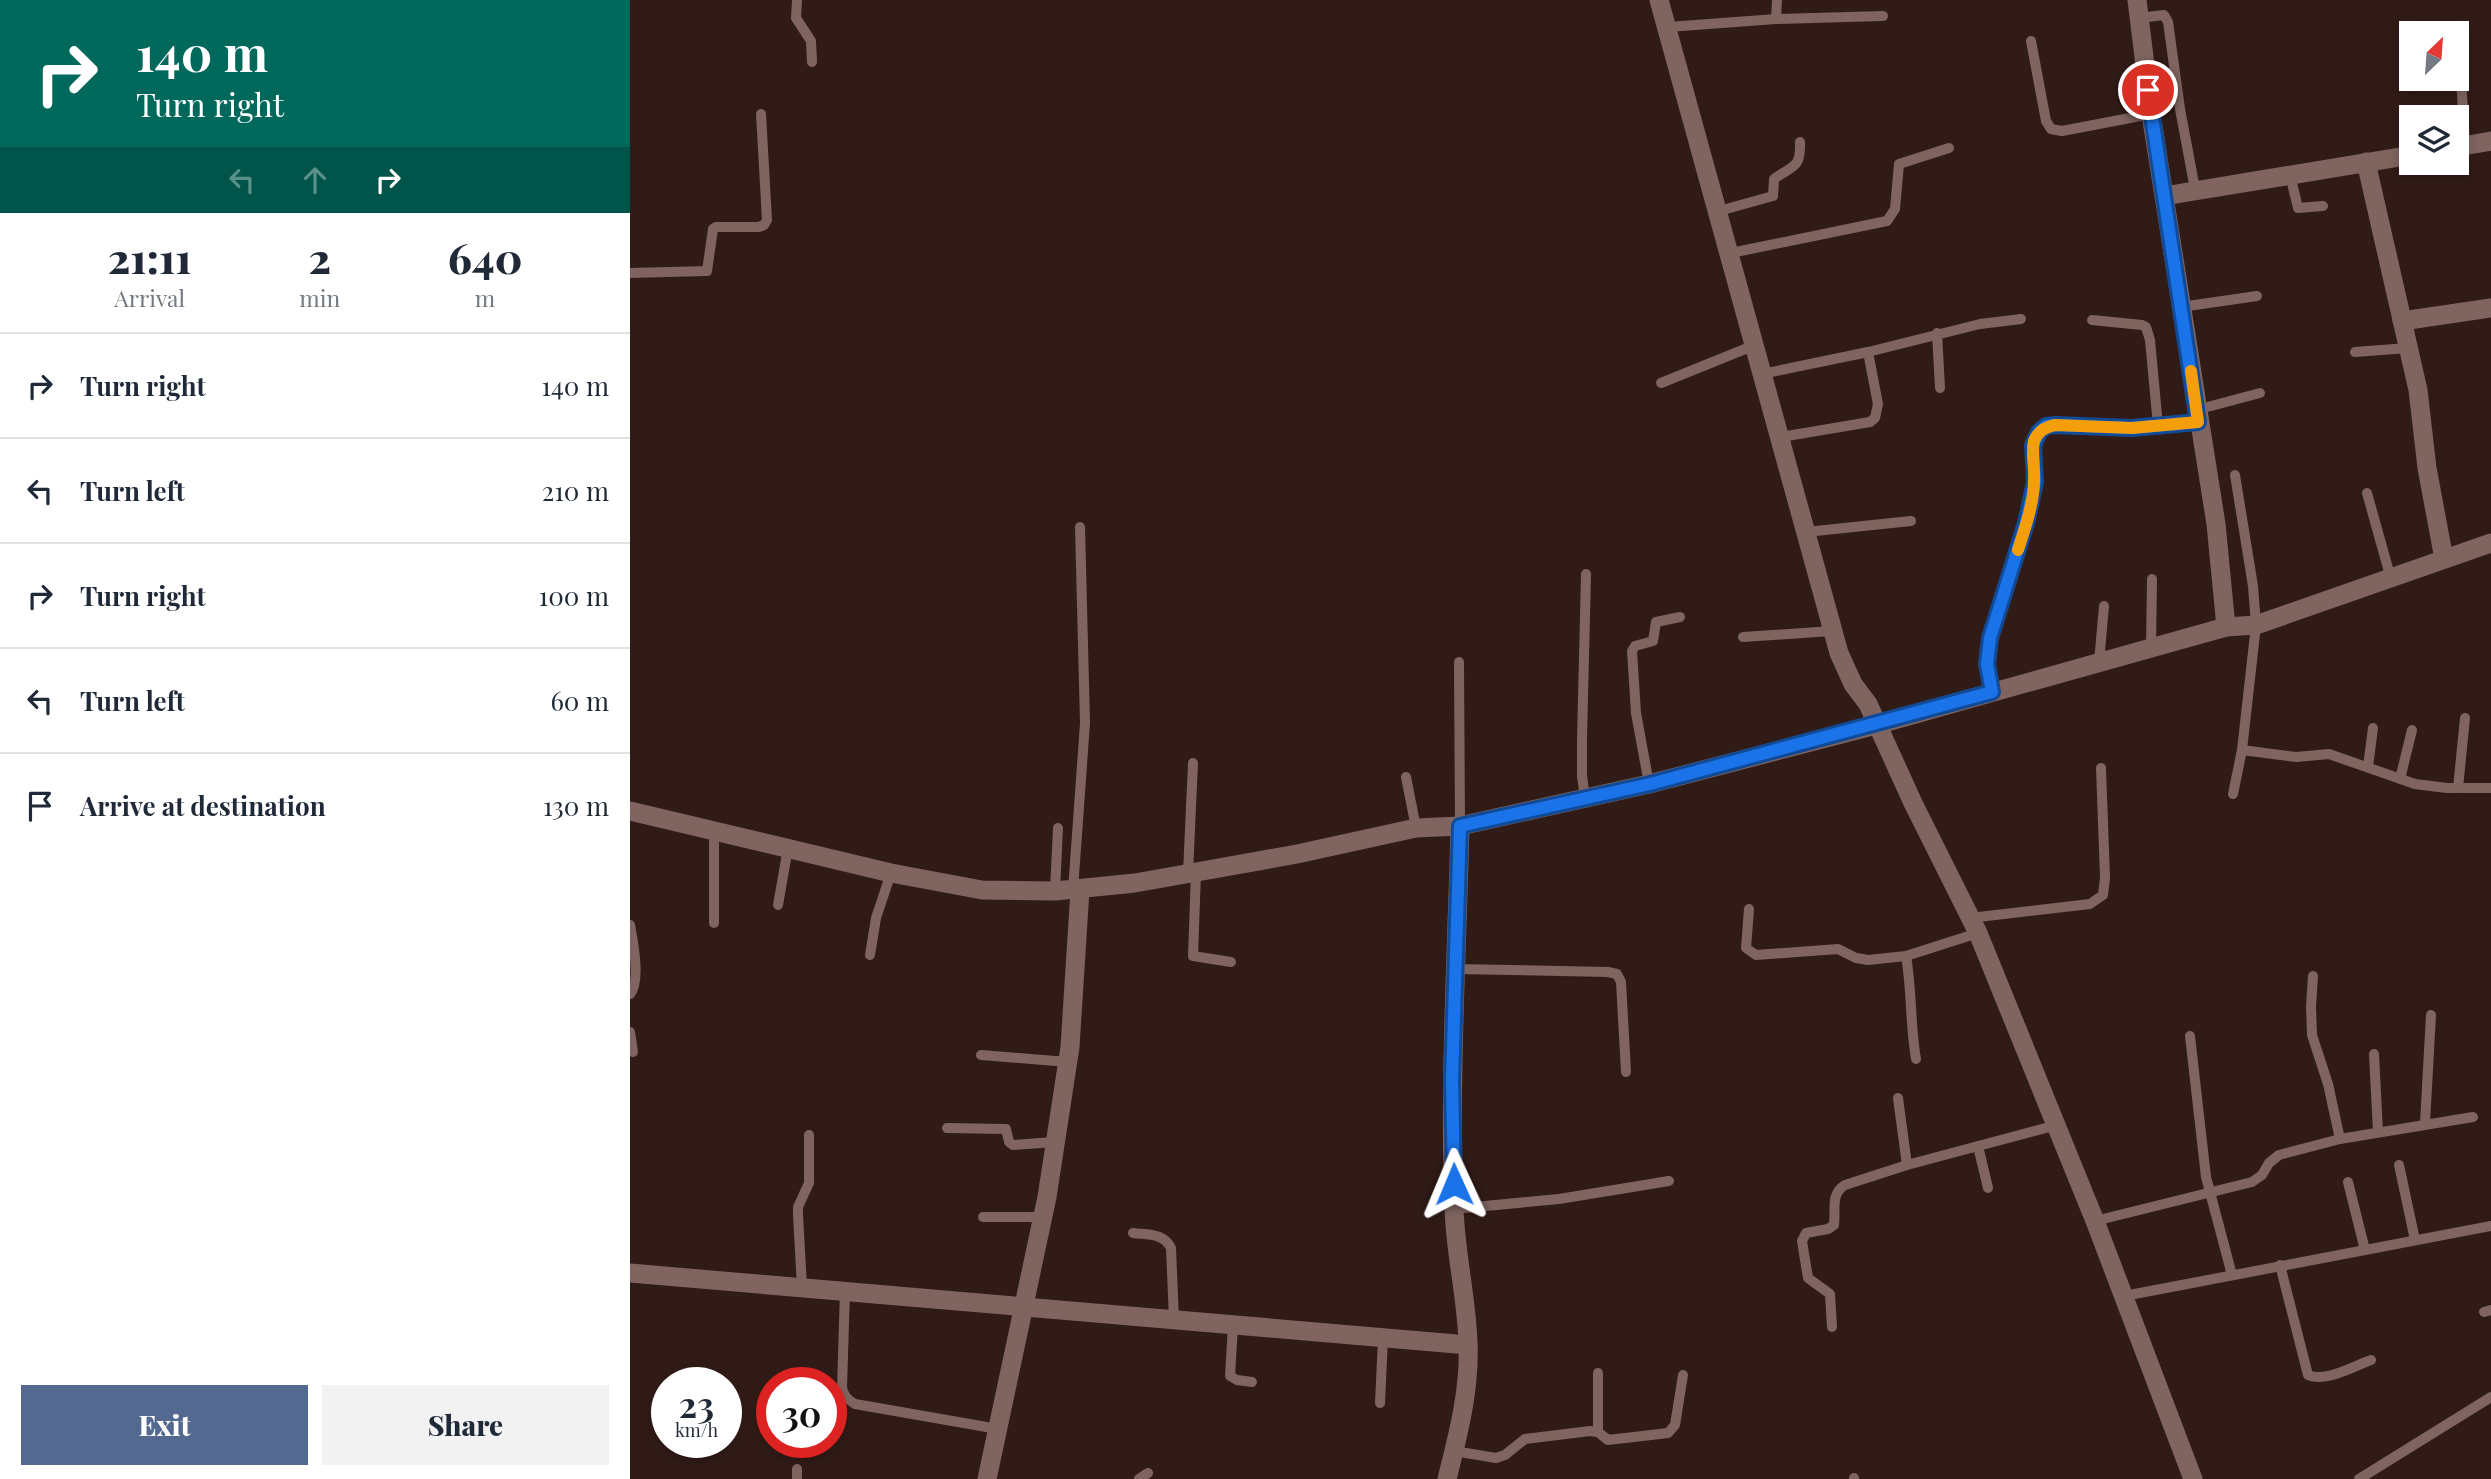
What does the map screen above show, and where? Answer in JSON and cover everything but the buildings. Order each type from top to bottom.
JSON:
[{"type":"street","points":[[1660,0],[1832,631],[1853,684],[1868,704],[1974,925],[2095,1221],[2193,1479]]},
{"type":"street","points":[[2146,13],[2151,114],[2179,192],[2185,306],[2204,411],[2216,524],[2241,626]]},
{"type":"street","points":[[2469,145],[2491,141]]},
{"type":"street","points":[[2179,192],[2399,157]]},
{"type":"street","points":[[2366,162],[2418,390],[2427,468],[2444,559]]},
{"type":"street","points":[[2402,321],[2491,308]]},
{"type":"street","points":[[630,811],[891,873],[982,890],[1069,890],[1135,883],[1368,840],[1416,828],[1460,826],[1650,784],[2241,626],[2391,579],[2491,543]]},
{"type":"street","points":[[1447,1479],[1468,1380],[1468,1345],[1454,1209],[1452,1081],[1460,826]]},
{"type":"street","points":[[987,1479],[1044,1217],[1068,1062],[1074,998],[1069,890]]},
{"type":"street","points":[[630,1273],[1468,1345]]},
{"type":"lane","points":[[797,0],[796,18],[811,41],[812,62]]},
{"type":"lane","points":[[1776,19],[1777,0]]},
{"type":"lane","points":[[2146,13],[2164,15],[2168,22],[2178,99],[2179,192]]},
{"type":"lane","points":[[1668,27],[1776,19],[1883,16]]},
{"type":"lane","points":[[2031,41],[2046,121],[2051,129],[2062,131],[2151,114]]},
{"type":"lane","points":[[630,272],[708,271],[713,229],[764,225],[766,220],[761,114]]},
{"type":"lane","points":[[1719,211],[1773,196],[1774,179],[1799,162],[1800,142]]},
{"type":"lane","points":[[1731,253],[1887,221],[1895,209],[1899,164],[1949,148]]},
{"type":"lane","points":[[2290,174],[2298,208],[2323,206]]},
{"type":"lane","points":[[2185,306],[2256,296]]},
{"type":"lane","points":[[1762,373],[1868,352],[1980,324],[2021,319]]},
{"type":"lane","points":[[2092,320],[2146,327],[2150,340],[2158,426]]},
{"type":"lane","points":[[1937,333],[1940,388]]},
{"type":"lane","points":[[1661,383],[1755,345]]},
{"type":"lane","points":[[2355,352],[2408,348]]},
{"type":"lane","points":[[1781,437],[1870,422],[1875,418],[1878,404],[1868,352]]},
{"type":"lane","points":[[1992,692],[1987,664],[1990,638],[2026,523],[2035,482],[2035,438],[2046,426],[2055,425],[2107,428],[2158,426],[2260,393]]},
{"type":"lane","points":[[2233,794],[2242,750],[2241,626],[2253,586],[2235,475]]},
{"type":"lane","points":[[2367,493],[2391,579]]},
{"type":"lane","points":[[1806,532],[1911,521]]},
{"type":"lane","points":[[1069,890],[1085,723],[1080,527]]},
{"type":"lane","points":[[1586,574],[1582,738],[1582,776],[1586,798]]},
{"type":"lane","points":[[2151,648],[2152,579]]},
{"type":"lane","points":[[2099,662],[2104,606]]},
{"type":"lane","points":[[1650,784],[1636,713],[1632,651],[1635,646],[1653,641],[1656,622],[1680,617]]},
{"type":"lane","points":[[1743,637],[1832,631]]},
{"type":"lane","points":[[1459,662],[1460,826]]},
{"type":"lane","points":[[2458,788],[2465,718]]},
{"type":"lane","points":[[2368,767],[2373,728]]},
{"type":"lane","points":[[2400,779],[2412,730]]},
{"type":"lane","points":[[2242,750],[2296,757],[2329,754],[2400,779],[2433,787],[2491,788]]},
{"type":"lane","points":[[1193,763],[1193,956],[1231,962]]},
{"type":"lane","points":[[1749,909],[1746,948],[1751,954],[1838,949],[1863,959],[1906,956],[1974,925],[2090,904],[2102,895],[2105,878],[2101,768]]},
{"type":"lane","points":[[1406,777],[1416,828]]},
{"type":"lane","points":[[1058,828],[1069,890]]},
{"type":"lane","points":[[714,829],[714,923]]},
{"type":"lane","points":[[778,905],[788,848]]},
{"type":"lane","points":[[870,955],[876,918],[891,873]]},
{"type":"lane","points":[[630,925],[635,966],[635,986],[630,994]]},
{"type":"lane","points":[[1906,956],[1916,1059]]},
{"type":"lane","points":[[1457,969],[1617,974],[1621,982],[1626,1072]]},
{"type":"lane","points":[[2313,976],[2312,1035],[2328,1084],[2340,1139]]},
{"type":"lane","points":[[2425,1124],[2431,1015]]},
{"type":"lane","points":[[630,1032],[633,1052]]},
{"type":"lane","points":[[2190,1035],[2206,1177],[2232,1275]]},
{"type":"lane","points":[[2374,1054],[2378,1132]]},
{"type":"lane","points":[[981,1055],[1068,1062]]},
{"type":"lane","points":[[1898,1098],[1907,1165]]},
{"type":"lane","points":[[2095,1221],[2258,1179],[2278,1155],[2340,1139],[2473,1117]]},
{"type":"lane","points":[[1832,1327],[1830,1293],[1808,1278],[1802,1241],[1804,1234],[1832,1228],[1835,1221],[1836,1192],[1840,1188],[1907,1165],[2057,1125]]},
{"type":"lane","points":[[947,1128],[1006,1129],[1009,1142],[1013,1145],[1055,1142]]},
{"type":"lane","points":[[802,1287],[798,1207],[809,1183],[809,1135]]},
{"type":"lane","points":[[1978,1146],[1988,1188]]},
{"type":"lane","points":[[2399,1165],[2415,1240]]},
{"type":"lane","points":[[1454,1209],[1559,1199],[1669,1181]]},
{"type":"lane","points":[[2348,1182],[2365,1250]]},
{"type":"lane","points":[[983,1217],[1044,1217]]},
{"type":"lane","points":[[2124,1296],[2491,1226]]},
{"type":"lane","points":[[1133,1233],[1160,1236],[1167,1240],[1171,1248],[1174,1320]]},
{"type":"lane","points":[[2280,1265],[2308,1375],[2328,1375],[2371,1360]]},
{"type":"lane","points":[[845,1291],[842,1388],[849,1401],[998,1429]]},
{"type":"lane","points":[[1233,1326],[1230,1376],[1252,1382]]},
{"type":"lane","points":[[1380,1403],[1383,1338]]},
{"type":"lane","points":[[1598,1373],[1598,1432]]},
{"type":"lane","points":[[1454,1451],[1496,1458],[1505,1455],[1525,1438],[1590,1431],[1598,1432],[1608,1440],[1671,1431],[1675,1424],[1683,1375]]},
{"type":"lane","points":[[2359,1479],[2491,1397]]},
{"type":"slow traffic","points":[[2018,550],[2035,482],[2033,445],[2039,432],[2046,426],[2055,425],[2132,428],[2198,422],[2191,371]]},
{"type":"route","points":[[1454,1184],[1452,1081],[1460,826],[1650,784],[1992,692],[1987,664],[1990,638],[2026,523],[2035,482],[2033,445],[2039,432],[2046,426],[2055,425],[2132,428],[2198,422],[2148,90]]}]
